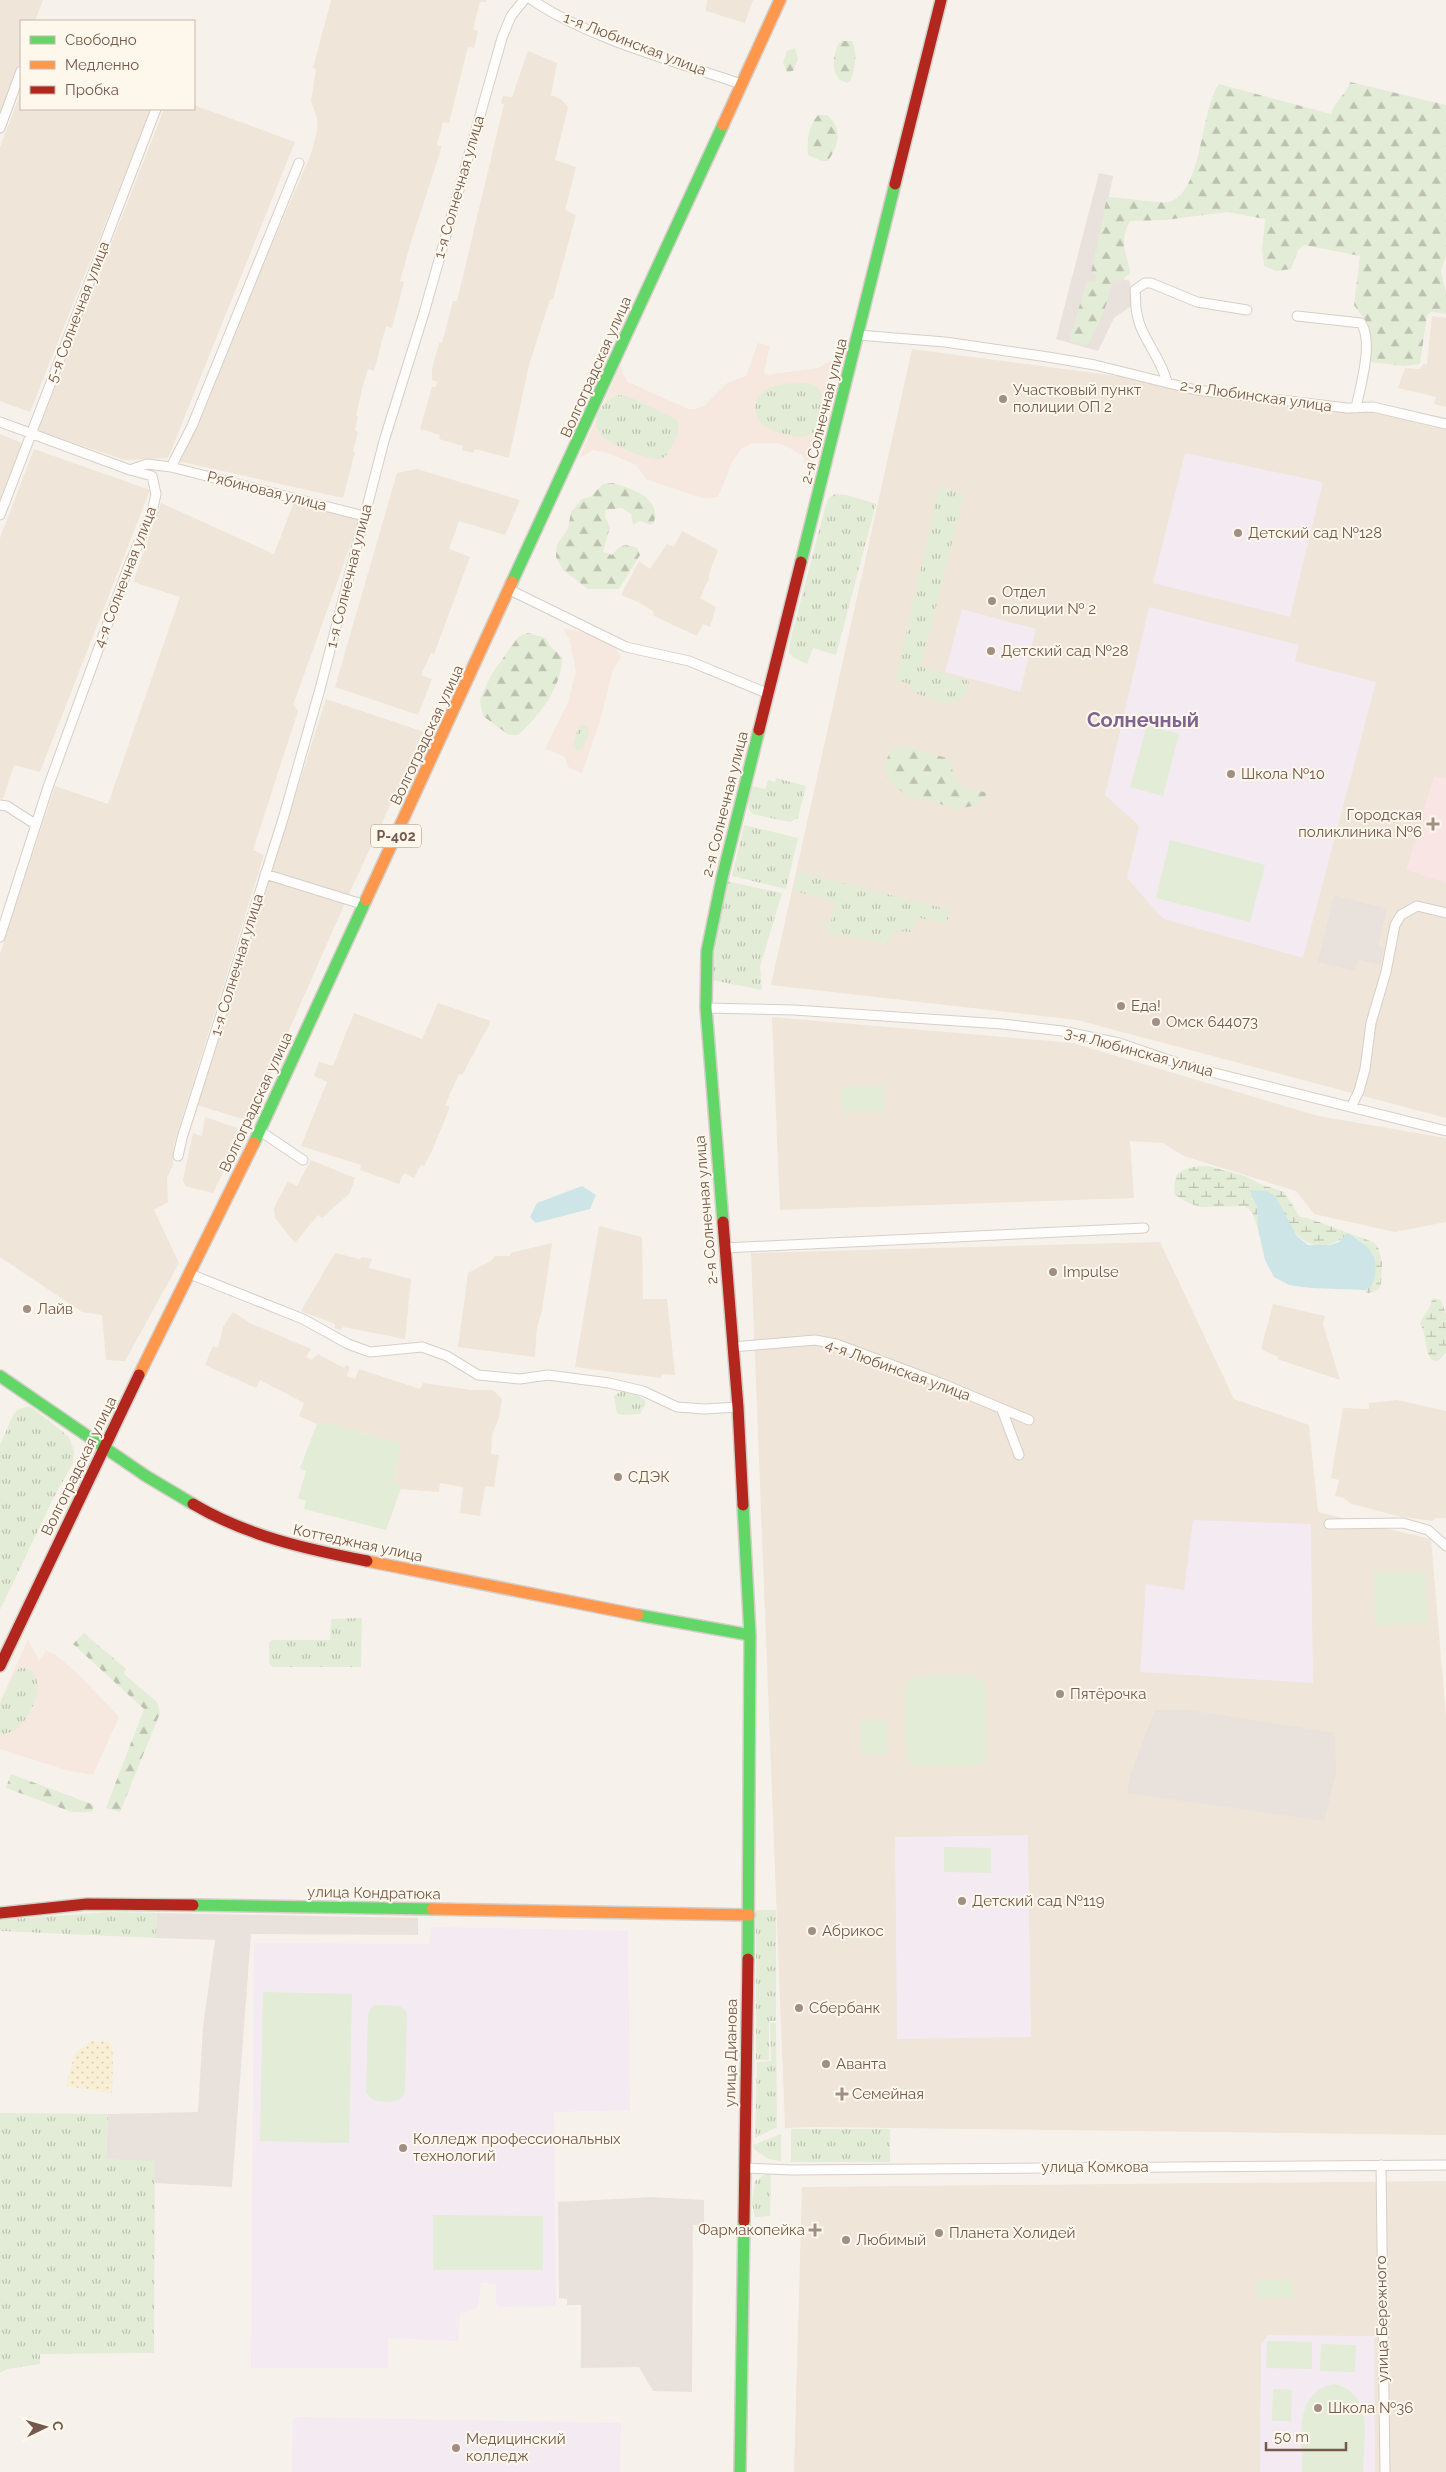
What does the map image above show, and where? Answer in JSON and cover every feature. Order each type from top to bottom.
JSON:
[{"type":"main road","name":"Волгоградская улица","points":[[0,1666],[103,1448],[260,1131],[780,0]]},
{"type":"main road","name":"2-я Солнечная улица","points":[[750,1635],[738,1407],[706,1008],[705,983],[711,924],[941,0]]},
{"type":"main road","name":"Коттеджная улица","points":[[0,1376],[103,1448],[218,1519],[251,1533],[288,1544],[688,1626],[750,1635]]},
{"type":"main road","name":"улица Дианова","points":[[740,2472],[749,1915],[750,1635]]},
{"type":"main road","name":"улица Кондратюка","points":[[0,1913],[87,1904],[247,1905],[749,1915]]},
{"type":"street","name":"1-я Солнечная улица","points":[[178,1156],[320,689],[361,536],[364,516],[502,38],[511,16],[524,0]]},
{"type":"street","name":"1-я Любинская улица","points":[[532,0],[562,18],[621,42],[741,84]]},
{"type":"street","points":[[0,128],[20,74]]},
{"type":"street","name":"5-я Солнечная улица","points":[[0,515],[156,110]]},
{"type":"street","points":[[0,422],[30,435],[130,470],[147,464],[171,467],[192,426],[298,163]]},
{"type":"street","points":[[1167,382],[1161,363],[1141,326],[1137,314],[1135,290],[1146,283],[1151,283],[1197,302],[1247,310]]},
{"type":"street","points":[[1297,316],[1361,323],[1365,329],[1364,366],[1356,408]]},
{"type":"street","name":"2-я Любинская улица","points":[[858,335],[944,342],[1048,356],[1218,393],[1356,408],[1386,409],[1446,424]]},
{"type":"street","name":"Рябиновая улица","points":[[171,467],[364,516]]},
{"type":"street","name":"4-я Солнечная улица","points":[[0,937],[35,824],[125,576],[152,512],[156,494],[152,476],[130,470]]},
{"type":"street","points":[[510,590],[626,647],[689,661],[769,694]]},
{"type":"street","points":[[0,805],[7,806],[35,824]]},
{"type":"street","points":[[265,874],[365,905]]},
{"type":"street","points":[[1351,1107],[1365,1070],[1371,1023],[1386,972],[1396,925],[1401,915],[1417,906],[1446,913]]},
{"type":"street","name":"3-я Любинская улица","points":[[706,1008],[794,1010],[1009,1024],[1062,1030],[1119,1043],[1183,1064],[1446,1131]]},
{"type":"street","points":[[260,1131],[303,1160]]},
{"type":"street","points":[[724,1248],[1144,1228]]},
{"type":"street","points":[[190,1274],[303,1319],[348,1344],[370,1352],[422,1347],[447,1356],[478,1376],[520,1379],[548,1375],[609,1383],[643,1392],[677,1407],[705,1409],[738,1407]]},
{"type":"street","name":"4-я Любинская улица","points":[[733,1347],[815,1340],[836,1344],[943,1384],[1029,1420]]},
{"type":"street","points":[[1002,1410],[1019,1455]]},
{"type":"street","points":[[1329,1524],[1403,1523],[1428,1530],[1446,1546]]},
{"type":"street","name":"улица Бережного","points":[[1381,2165],[1385,2472]]},
{"type":"street","name":"улица Комкова","points":[[745,2168],[792,2170],[1446,2165]]},
{"type":"shaded area","points":[[0,0],[43,0],[35,20],[20,20],[20,62],[0,117]]},
{"type":"shaded area","points":[[331,0],[487,0],[486,2],[480,2],[473,29],[478,31],[474,48],[468,47],[449,123],[443,122],[437,145],[442,146],[400,281],[404,282],[392,328],[386,326],[374,371],[368,369],[362,389],[356,416],[358,417],[355,430],[358,432],[353,451],[355,452],[343,498],[178,461],[311,154],[317,131],[317,118],[311,101],[316,69],[313,68]]},
{"type":"shaded area","points":[[707,0],[753,0],[745,23],[706,11]]},
{"type":"shaded area","points":[[528,51],[557,63],[551,95],[561,99],[568,107],[555,160],[576,167],[565,210],[576,215],[553,299],[550,300],[529,365],[509,458],[475,449],[473,453],[462,450],[463,446],[439,439],[440,435],[420,429],[432,387],[436,387],[437,382],[432,380],[432,369],[439,343],[442,343],[453,301],[457,301],[504,104],[501,103],[503,96],[512,97]]},
{"type":"shaded area","points":[[20,95],[20,110],[151,110],[30,412],[0,401],[0,147]]},
{"type":"shaded area","points":[[195,105],[295,142],[168,458],[125,460],[38,431],[164,110],[195,110]]},
{"type":"shaded area","points":[[1099,173],[1113,176],[1094,271],[1130,281],[1133,305],[1114,318],[1098,351],[1056,339]]},
{"type":"shaded area","points":[[1432,316],[1446,318],[1446,407],[1434,404],[1436,397],[1398,388],[1405,368],[1420,369],[1423,364],[1427,364]]},
{"type":"shaded area","points":[[758,343],[770,346],[764,371],[766,375],[818,368],[836,358],[808,470],[802,455],[788,447],[776,443],[752,443],[742,448],[732,462],[718,497],[702,498],[646,479],[636,465],[608,453],[593,450],[579,458],[621,364],[623,374],[628,382],[688,409],[695,409],[704,406],[727,383],[746,376]]},
{"type":"shaded area","points":[[912,349],[1368,409],[1446,426],[1446,1118],[1077,1020],[771,985]]},
{"type":"shaded area","points":[[0,434],[24,444],[0,506]]},
{"type":"shaded area","points":[[34,449],[150,490],[40,772],[14,765],[3,799],[0,798],[0,538]]},
{"type":"shaded area","name":"Детский сад №128","points":[[1185,453],[1323,482],[1290,617],[1153,583]]},
{"type":"shaded area","points":[[417,469],[520,500],[505,535],[459,521],[449,549],[470,557],[434,654],[431,653],[421,675],[432,679],[418,715],[335,687],[397,473]]},
{"type":"shaded area","points":[[294,502],[360,519],[293,705],[298,711],[253,850],[264,855],[174,1144],[173,1166],[167,1177],[168,1202],[154,1210],[179,1263],[125,1361],[106,1360],[102,1315],[82,1312],[0,1257],[0,954],[55,786],[108,804],[180,597],[133,582],[161,503],[274,554]]},
{"type":"shaded area","points":[[682,531],[718,550],[709,579],[700,598],[716,607],[710,627],[703,624],[697,636],[654,616],[653,611],[621,595],[639,561],[650,569],[667,544],[674,547]]},
{"type":"shaded area","name":"Школа №10","points":[[1149,607],[1299,645],[1295,661],[1376,682],[1303,958],[1163,919],[1127,878],[1139,826],[1105,795]]},
{"type":"shaded area","name":"Детский сад №28","points":[[962,609],[1036,629],[1020,692],[945,672]]},
{"type":"shaded area","points":[[563,628],[586,633],[613,644],[621,657],[613,670],[599,724],[582,773],[569,768],[565,757],[545,749],[568,703],[576,672],[570,641]]},
{"type":"shaded area","points":[[326,699],[424,732],[348,896],[271,872]]},
{"type":"shaded area","name":"Городская поликлиника №6","points":[[1446,774],[1446,883],[1406,870],[1434,776],[1445,778]]},
{"type":"shaded area","points":[[269,878],[345,903],[249,1121],[197,1105]]},
{"type":"shaded area","points":[[1334,895],[1387,909],[1378,946],[1384,948],[1380,965],[1358,959],[1355,971],[1318,962]]},
{"type":"shaded area","points":[[438,1003],[491,1021],[462,1075],[459,1074],[445,1105],[450,1107],[432,1151],[424,1166],[421,1165],[414,1178],[404,1173],[399,1184],[360,1170],[361,1165],[301,1146],[327,1082],[314,1076],[319,1062],[333,1066],[354,1013],[422,1039]]},
{"type":"shaded area","points":[[772,1017],[1073,1043],[1318,1116],[1446,1138],[1446,1222],[1395,1232],[1314,1214],[1296,1191],[1184,1156],[1163,1143],[1130,1141],[1134,1198],[780,1210]]},
{"type":"shaded area","points":[[205,1117],[244,1130],[213,1193],[185,1186],[183,1180],[193,1133],[202,1136]]},
{"type":"shaded area","points":[[311,1160],[355,1178],[350,1193],[322,1218],[318,1215],[295,1243],[275,1218],[274,1208],[288,1181],[297,1186]]},
{"type":"shaded area","points":[[599,1226],[642,1237],[643,1299],[667,1299],[675,1375],[662,1374],[661,1378],[575,1367]]},
{"type":"shaded area","points":[[1160,1242],[1234,1399],[1309,1425],[1318,1512],[1431,1539],[1446,1717],[1446,2135],[785,2128],[751,1253]]},
{"type":"shaded area","points":[[552,1243],[542,1311],[537,1327],[535,1357],[458,1347],[468,1273],[491,1261],[495,1256],[510,1256],[510,1253]]},
{"type":"shaded area","points":[[335,1253],[360,1259],[362,1257],[372,1259],[369,1268],[411,1279],[405,1339],[343,1327],[341,1330],[334,1328],[335,1324],[301,1311]]},
{"type":"shaded area","points":[[1273,1304],[1325,1316],[1323,1324],[1340,1380],[1277,1359],[1278,1357],[1261,1349]]},
{"type":"shaded area","points":[[233,1312],[250,1323],[311,1349],[306,1357],[311,1360],[318,1354],[344,1368],[346,1365],[350,1367],[347,1376],[355,1379],[359,1369],[420,1389],[423,1383],[471,1390],[493,1390],[502,1399],[499,1417],[492,1435],[491,1454],[499,1455],[494,1487],[485,1486],[480,1516],[460,1513],[463,1487],[440,1483],[439,1492],[401,1489],[402,1486],[394,1483],[400,1443],[331,1424],[317,1424],[299,1416],[304,1403],[260,1380],[256,1388],[205,1365],[213,1346],[218,1348],[223,1327]]},
{"type":"shaded area","points":[[1397,1400],[1446,1411],[1446,1518],[1436,1518],[1433,1521],[1402,1517],[1351,1504],[1344,1498],[1335,1496],[1339,1480],[1331,1478],[1343,1408],[1369,1409],[1369,1403]]},
{"type":"shaded area","points":[[1193,1520],[1311,1524],[1313,1683],[1140,1672],[1146,1584],[1184,1590]]},
{"type":"shaded area","points":[[28,1639],[39,1661],[46,1651],[55,1654],[79,1675],[119,1717],[93,1775],[66,1770],[0,1749],[0,1702]]},
{"type":"shaded area","points":[[1155,1710],[1189,1710],[1335,1733],[1336,1773],[1324,1821],[1127,1793],[1131,1773]]},
{"type":"shaded area","name":"Детский сад №119","points":[[1028,1835],[1031,2037],[897,2039],[895,1837]]},
{"type":"shaded area","points":[[157,1913],[418,1918],[418,1935],[251,1934],[232,2187],[153,2183],[106,2159],[108,2114],[198,2112],[203,2027],[215,1940],[156,1938]]},
{"type":"shaded area","name":"Колледж профессиональных технологий","points":[[431,1927],[628,1931],[630,2110],[554,2112],[556,2306],[500,2307],[496,2304],[496,2284],[481,2283],[478,2307],[460,2313],[458,2341],[388,2338],[388,2368],[251,2368],[254,1943],[429,1944]]},
{"type":"shaded area","points":[[1446,2181],[1446,2472],[794,2472],[802,2187]]},
{"type":"shaded area","points":[[652,2197],[704,2200],[704,2225],[693,2225],[692,2392],[653,2391],[639,2367],[581,2368],[581,2305],[567,2305],[567,2299],[559,2298],[558,2202]]},
{"type":"shaded area","name":"Школа №36","points":[[1268,2335],[1374,2336],[1375,2472],[1260,2472],[1261,2345]]},
{"type":"shaded area","name":"Медицинский колледж","points":[[293,2417],[621,2423],[620,2472],[292,2472]]},
{"type":"green space","points":[[843,41],[852,41],[855,51],[854,70],[851,80],[847,83],[840,80],[834,67],[834,58],[838,44]]},
{"type":"green space","points":[[795,48],[798,59],[793,71],[787,72],[783,62],[787,51]]},
{"type":"green space","points":[[1350,82],[1446,105],[1446,256],[1441,270],[1446,293],[1446,314],[1431,312],[1427,315],[1420,364],[1404,366],[1370,362],[1368,324],[1354,305],[1360,256],[1304,245],[1298,250],[1291,269],[1276,271],[1264,266],[1262,250],[1265,219],[1227,212],[1165,220],[1130,221],[1126,229],[1124,247],[1130,273],[1121,281],[1112,280],[1106,306],[1088,346],[1069,341],[1087,281],[1095,282],[1096,275],[1091,273],[1107,197],[1169,202],[1180,195],[1195,167],[1208,112],[1219,84],[1331,114]]},
{"type":"green space","points":[[818,115],[827,115],[832,120],[837,131],[837,143],[828,161],[822,161],[808,155],[809,134],[812,124]]},
{"type":"green space","points":[[804,383],[817,387],[822,397],[822,414],[816,431],[807,436],[797,437],[770,429],[759,420],[755,408],[756,402],[766,390],[784,384]]},
{"type":"green space","points":[[620,395],[629,397],[676,419],[678,425],[677,435],[667,455],[663,458],[650,458],[632,452],[608,441],[599,432],[596,418],[602,406],[613,397]]},
{"type":"green space","points":[[613,483],[636,491],[649,500],[655,513],[654,522],[651,525],[640,521],[633,525],[631,514],[622,508],[606,510],[605,517],[610,527],[603,552],[612,555],[620,547],[626,545],[637,548],[640,555],[619,589],[588,589],[563,570],[556,557],[557,544],[568,529],[571,512],[582,499],[590,497],[603,484]]},
{"type":"green space","points":[[939,487],[964,494],[921,667],[969,681],[966,695],[960,700],[947,703],[913,692],[913,685],[896,680]]},
{"type":"green space","points":[[835,494],[847,495],[876,504],[836,655],[813,648],[807,664],[794,658],[789,653],[790,641],[825,508],[828,499]]},
{"type":"green space","points":[[528,633],[546,638],[549,645],[562,657],[561,668],[554,689],[541,710],[518,735],[509,735],[483,716],[480,701],[493,672],[519,636]]},
{"type":"green space","points":[[583,725],[587,727],[589,734],[583,748],[576,750],[573,747],[578,727]]},
{"type":"green space","points":[[1147,725],[1179,734],[1163,796],[1130,787]]},
{"type":"green space","points":[[905,746],[950,759],[954,777],[960,786],[988,793],[977,805],[957,809],[927,800],[907,797],[886,776],[884,766],[891,750]]},
{"type":"green space","points":[[776,778],[806,786],[798,818],[790,822],[753,814],[749,808],[748,800],[752,786],[765,789],[768,780],[775,782]]},
{"type":"green space","points":[[744,825],[798,838],[786,889],[732,876]]},
{"type":"green space","points":[[1170,840],[1265,865],[1250,922],[1156,898]]},
{"type":"green space","points":[[798,872],[950,910],[947,924],[916,917],[913,932],[896,931],[887,943],[831,934],[826,929],[823,921],[831,922],[836,902],[794,891]]},
{"type":"green space","points":[[726,881],[782,893],[760,967],[762,990],[712,980],[715,929]]},
{"type":"green space","points":[[884,1085],[885,1111],[842,1113],[841,1087]]},
{"type":"green space","points":[[1208,1166],[1245,1176],[1260,1184],[1284,1192],[1300,1217],[1308,1218],[1373,1242],[1378,1247],[1382,1262],[1381,1284],[1378,1290],[1368,1293],[1364,1290],[1371,1287],[1364,1243],[1351,1234],[1334,1242],[1321,1245],[1309,1243],[1292,1228],[1267,1191],[1249,1191],[1257,1207],[1258,1229],[1252,1212],[1245,1206],[1200,1207],[1175,1195],[1175,1179],[1178,1174],[1187,1168]]},
{"type":"green space","points":[[1435,1298],[1441,1300],[1446,1315],[1446,1353],[1438,1361],[1432,1360],[1429,1356],[1420,1324],[1432,1300]]},
{"type":"green space","points":[[622,1391],[635,1393],[645,1400],[645,1405],[640,1414],[621,1415],[617,1413],[614,1396]]},
{"type":"green space","points":[[30,1406],[69,1437],[74,1451],[73,1463],[54,1497],[0,1610],[0,1445],[14,1413],[19,1409]]},
{"type":"green space","points":[[317,1424],[331,1424],[400,1443],[394,1483],[402,1486],[386,1530],[304,1509],[306,1501],[298,1498],[306,1471],[300,1468]]},
{"type":"green space","points":[[1374,1571],[1426,1571],[1427,1624],[1375,1625]]},
{"type":"green space","points":[[362,1618],[361,1667],[273,1667],[269,1663],[269,1643],[272,1640],[330,1640],[331,1619]]},
{"type":"green space","points":[[84,1633],[126,1669],[124,1674],[157,1702],[160,1713],[120,1812],[106,1808],[144,1709],[73,1644]]},
{"type":"green space","points":[[20,1668],[30,1670],[36,1678],[35,1701],[21,1724],[11,1732],[0,1734],[0,1704],[16,1671]]},
{"type":"green space","points":[[916,1676],[974,1676],[983,1680],[985,1687],[987,1754],[982,1763],[976,1765],[917,1766],[908,1761],[906,1755],[905,1688],[909,1679]]},
{"type":"green space","points":[[886,1720],[887,1754],[861,1755],[860,1721]]},
{"type":"green space","points":[[11,1774],[94,1805],[92,1812],[72,1812],[6,1788]]},
{"type":"green space","points":[[944,1847],[991,1848],[991,1873],[944,1872]]},
{"type":"green space","points":[[756,1910],[776,1910],[776,2021],[769,2021],[769,2060],[756,2060]]},
{"type":"green space","points":[[109,1912],[157,1913],[156,1938],[0,1931],[0,1920]]},
{"type":"green space","points":[[263,1992],[352,1994],[349,2143],[260,2141]]},
{"type":"green space","points":[[375,2005],[400,2006],[407,2012],[405,2091],[400,2099],[392,2102],[373,2100],[366,2093],[368,2015],[370,2009]]},
{"type":"green space","points":[[770,2023],[776,2023],[777,2127],[755,2138],[757,2062],[771,2061]]},
{"type":"green space","points":[[0,2113],[108,2114],[106,2159],[155,2161],[154,2353],[40,2354],[40,2364],[7,2369],[0,2373]]},
{"type":"green space","points":[[791,2129],[890,2129],[890,2162],[791,2162]]},
{"type":"green space","points":[[781,2134],[781,2161],[768,2159],[754,2149],[753,2145]]},
{"type":"green space","points":[[766,2174],[771,2174],[770,2216],[755,2217],[752,2203],[755,2181]]},
{"type":"green space","points":[[433,2215],[543,2216],[543,2270],[433,2270]]},
{"type":"green space","points":[[1257,2280],[1293,2280],[1293,2298],[1257,2298]]},
{"type":"green space","points":[[1267,2341],[1312,2342],[1312,2369],[1266,2368]]},
{"type":"green space","points":[[1321,2344],[1356,2345],[1355,2372],[1320,2371]]},
{"type":"green space","points":[[1334,2384],[1347,2389],[1356,2397],[1362,2408],[1365,2432],[1363,2472],[1302,2472],[1301,2432],[1306,2407],[1311,2396],[1321,2389]]},
{"type":"green space","points":[[1273,2389],[1292,2390],[1291,2421],[1272,2421]]},
{"type":"sand","points":[[91,2041],[110,2042],[113,2055],[112,2093],[66,2086],[75,2053]]},
{"type":"water","points":[[582,1186],[596,1195],[590,1209],[536,1223],[530,1217],[537,1203]]},
{"type":"water","points":[[1249,1190],[1267,1191],[1275,1196],[1297,1236],[1308,1245],[1330,1245],[1339,1242],[1346,1234],[1352,1235],[1372,1254],[1376,1266],[1371,1287],[1364,1290],[1310,1288],[1289,1285],[1274,1277],[1265,1260],[1258,1229],[1257,1207]]},
{"type":"traffic: fast","points":[[512,582],[723,125]]},
{"type":"traffic: fast","points":[[801,562],[895,184]]},
{"type":"traffic: fast","points":[[723,1222],[706,1008],[707,951],[722,878],[759,730]]},
{"type":"traffic: fast","points":[[254,1143],[366,900]]},
{"type":"traffic: fast","points":[[0,1376],[146,1476],[193,1504]]},
{"type":"traffic: fast","points":[[743,1505],[750,1635],[748,1959]]},
{"type":"traffic: fast","points":[[638,1615],[750,1635]]},
{"type":"traffic: fast","points":[[193,1905],[432,1909]]},
{"type":"traffic: fast","points":[[740,2472],[744,2221]]},
{"type":"traffic: slow","points":[[723,125],[780,0]]},
{"type":"traffic: slow","points":[[366,900],[512,582]]},
{"type":"traffic: slow","points":[[139,1375],[254,1143]]},
{"type":"traffic: slow","points":[[367,1561],[638,1615]]},
{"type":"traffic: slow","points":[[432,1909],[749,1915]]},
{"type":"traffic: jam","points":[[895,184],[941,0]]},
{"type":"traffic: jam","points":[[759,730],[801,562]]},
{"type":"traffic: jam","points":[[723,1222],[738,1407],[743,1505]]},
{"type":"traffic: jam","points":[[0,1666],[139,1375]]},
{"type":"traffic: jam","points":[[193,1504],[234,1525],[277,1540],[367,1561]]},
{"type":"traffic: jam","points":[[0,1913],[87,1904],[193,1905]]},
{"type":"traffic: jam","points":[[744,2221],[748,1959]]},
{"type":"place","name":"Участковый пункт полиции ОП 2","points":[[1003,399]]},
{"type":"place","name":"Детский сад №128","points":[[1238,533]]},
{"type":"place","name":"Отдел полиции № 2","points":[[992,601]]},
{"type":"place","name":"Детский сад №28","points":[[991,651]]},
{"type":"place","name":"Школа №10","points":[[1231,774]]},
{"type":"place","name":"Городская поликлиника №6","points":[[1433,824]]},
{"type":"place","name":"Еда!","points":[[1121,1006]]},
{"type":"place","name":"Омск 644073","points":[[1156,1022]]},
{"type":"place","name":"Impulse","points":[[1053,1272]]},
{"type":"place","name":"Лайв","points":[[27,1309]]},
{"type":"place","name":"СДЭК","points":[[618,1477]]},
{"type":"place","name":"Пятёрочка","points":[[1060,1694]]},
{"type":"place","name":"Детский сад №119","points":[[962,1901]]},
{"type":"place","name":"Абрикос","points":[[812,1931]]},
{"type":"place","name":"Сбербанк","points":[[799,2008]]},
{"type":"place","name":"Аванта","points":[[826,2064]]},
{"type":"place","name":"Семейная","points":[[842,2094]]},
{"type":"place","name":"Колледж профессиональных технологий","points":[[403,2148]]},
{"type":"place","name":"Фармакопейка","points":[[815,2230]]},
{"type":"place","name":"Планета Холидей","points":[[939,2233]]},
{"type":"place","name":"Любимый","points":[[846,2240]]},
{"type":"place","name":"Школа №36","points":[[1318,2408]]},
{"type":"place","name":"Медицинский колледж","points":[[456,2448]]},
{"type":"district","name":"Солнечный","points":[[1143,720]]}]
